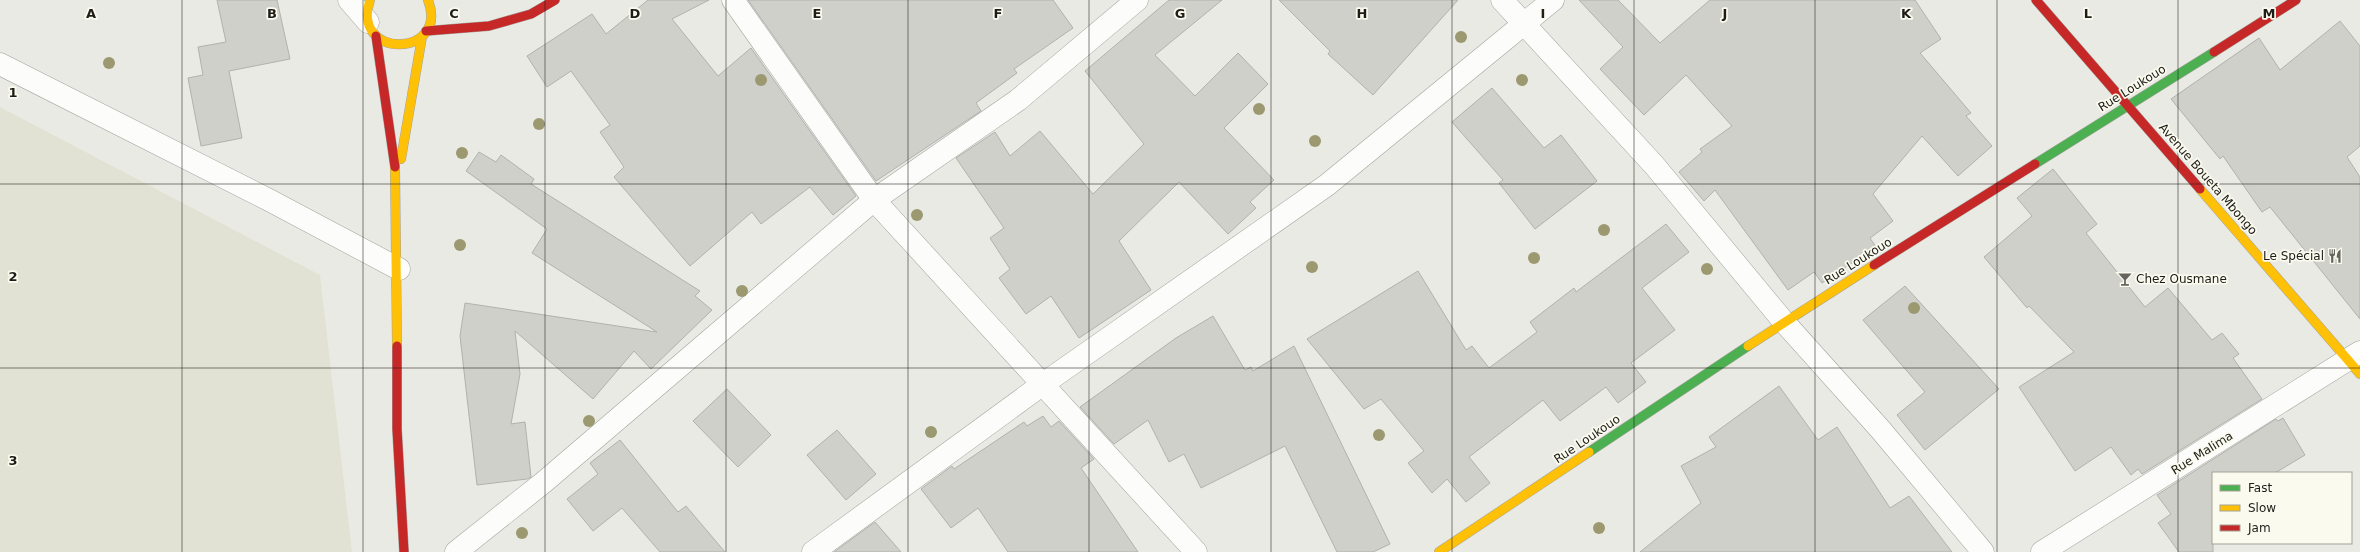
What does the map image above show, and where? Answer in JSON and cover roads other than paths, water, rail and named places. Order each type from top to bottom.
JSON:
[{"type":"street","points":[[349,0],[386,44],[399,47],[411,44],[424,34],[489,26],[531,14],[555,0]]},
{"type":"street","points":[[370,0],[367,12],[372,29],[397,178],[397,429],[404,552]]},
{"type":"street","points":[[397,178],[424,34],[431,19],[428,0]]},
{"type":"street","points":[[733,0],[874,200],[1196,552]]},
{"type":"street","points":[[456,552],[544,482],[874,200],[1018,100],[1137,0]]},
{"type":"street","points":[[1502,0],[1654,164],[1784,322],[1880,429],[1983,552]]},
{"type":"street","points":[[812,552],[1043,384],[1327,185],[1554,0]]},
{"type":"street","name":"Avenue Boueta Mbongo","points":[[2036,0],[2356,362]]},
{"type":"street","name":"Rue Loukouo","points":[[1439,552],[1784,322],[2128,104],[2296,0]]},
{"type":"street","points":[[0,64],[269,200],[398,269]]},
{"type":"street","name":"Rue Malima","points":[[2042,552],[2356,362]]},
{"type":"place","name":"Le Spécial","points":[[2335,256]]},
{"type":"place","name":"Chez Ousmane","points":[[2125,279]]}]
